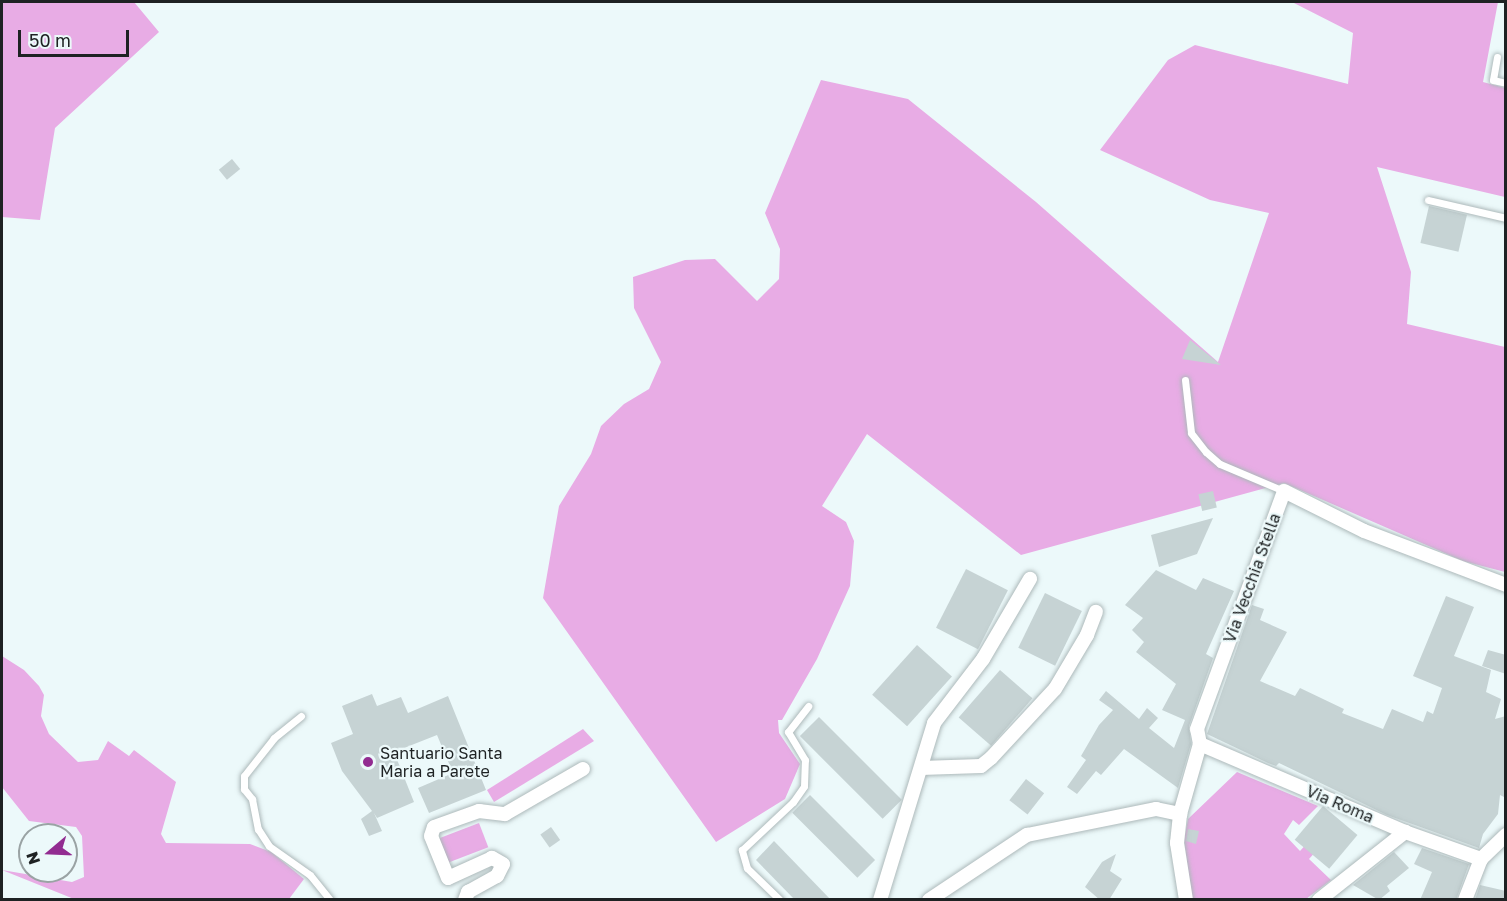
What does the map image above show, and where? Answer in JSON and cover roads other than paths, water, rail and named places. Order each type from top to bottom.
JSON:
[{"type":"street","name":"Via Vecchia Stella","points":[[1186,900],[1178,843],[1180,814],[1200,744],[1197,729],[1284,491],[1364,531],[1506,585]]},
{"type":"street","points":[[880,900],[934,723],[983,659],[1030,579]]},
{"type":"street","points":[[921,768],[981,766],[991,758],[1055,689],[1088,635],[1096,612]]},
{"type":"street","name":"Via Roma","points":[[1200,744],[1405,832],[1481,859]]},
{"type":"street","points":[[465,900],[468,892],[497,876],[503,864],[492,858],[448,878],[431,836],[434,827],[479,811],[504,814],[583,769]]},
{"type":"street","points":[[929,900],[995,853],[1028,835],[1156,809],[1180,814]]},
{"type":"street","points":[[1318,900],[1405,832]]},
{"type":"street","points":[[1465,900],[1481,859],[1506,835]]},
{"type":"lane","points":[[1497,57],[1493,80],[1506,83]]},
{"type":"lane","points":[[1428,200],[1506,218]]},
{"type":"lane","points":[[1185,380],[1191,433],[1206,452],[1220,464],[1284,491]]},
{"type":"lane","points":[[780,900],[747,868],[742,850],[793,802],[804,786],[805,760],[788,732],[808,706]]},
{"type":"lane","points":[[301,716],[274,738],[244,776],[244,789],[252,799],[258,829],[269,846],[310,874],[330,900]]},
{"type":"place","name":"Santuario Santa Maria a Parete","points":[[368,762]]}]
